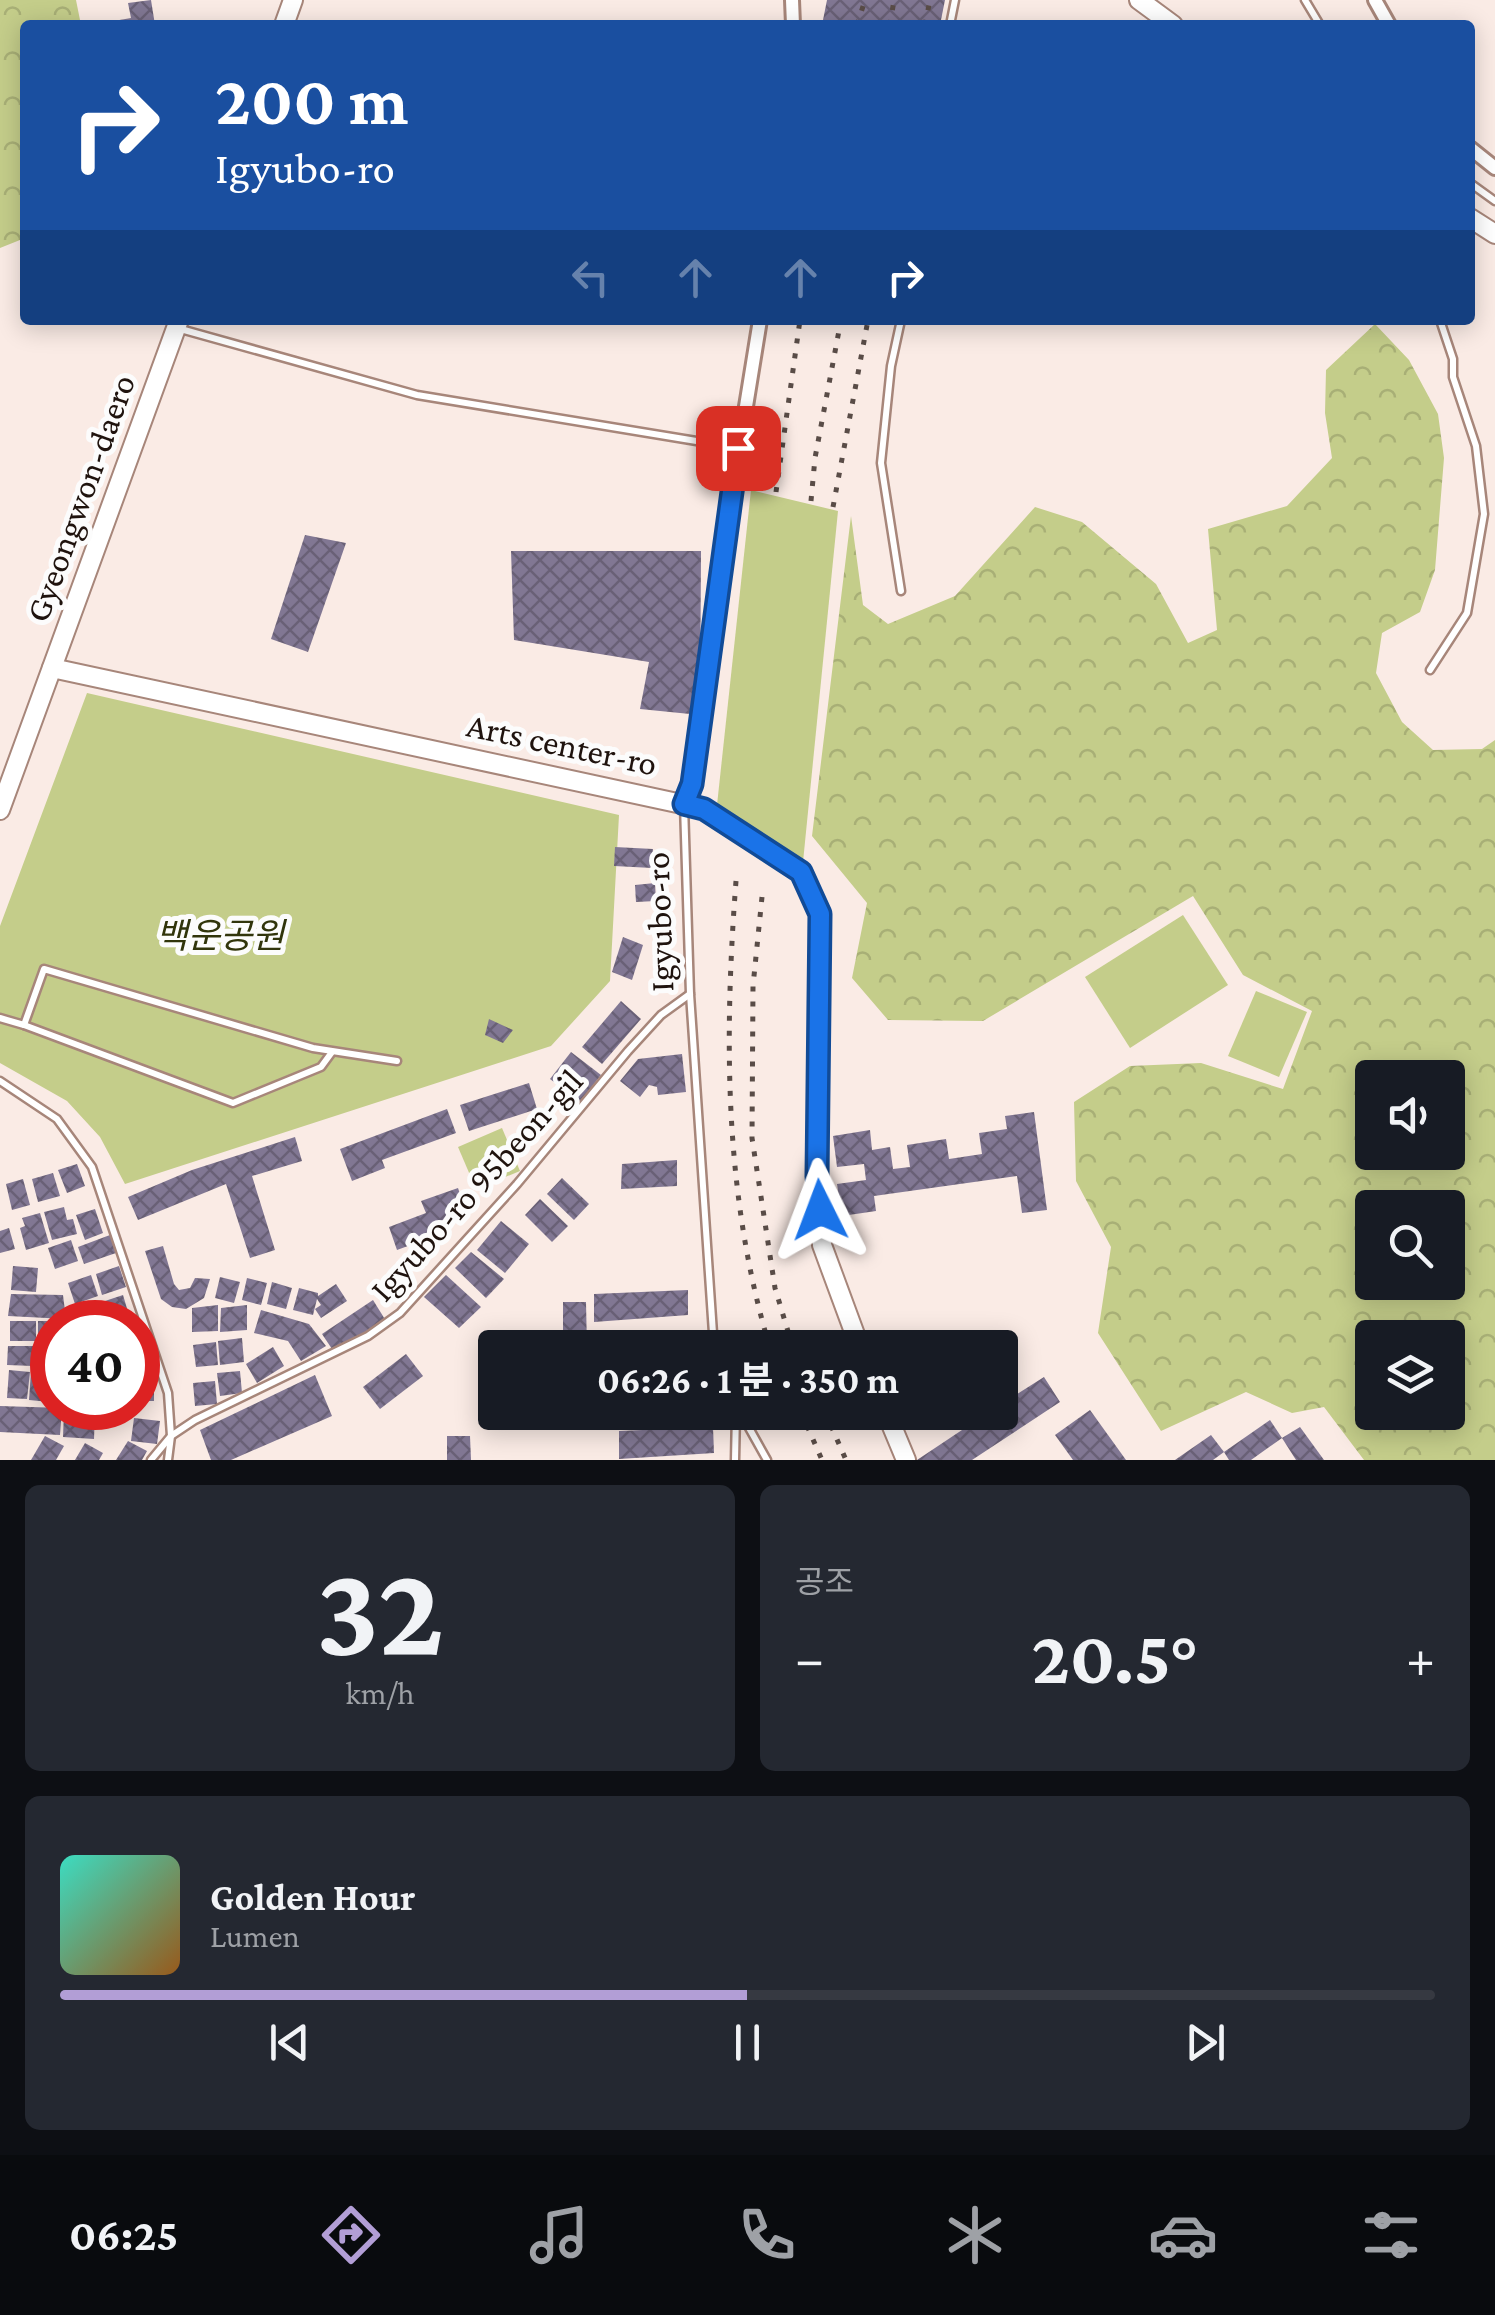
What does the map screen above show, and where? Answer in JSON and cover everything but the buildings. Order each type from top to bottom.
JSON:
[{"type":"street","points":[[1139,0],[1166,20]]},
{"type":"street","points":[[1475,152],[1495,168]]},
{"type":"street","name":"Gyeongwon-daero","points":[[0,810],[177,325]]},
{"type":"street","name":"Igyubo-ro","points":[[684,804],[692,784],[738,448],[759,325]]},
{"type":"street","name":"Arts center-ro","points":[[52,668],[704,809],[801,872],[820,914],[817,1176],[822,1245],[853,1330]]},
{"type":"street","points":[[894,1430],[906,1460]]},
{"type":"lane","points":[[180,325],[417,395],[738,448]]},
{"type":"lane","points":[[901,325],[891,366],[881,463],[901,590]]},
{"type":"lane","points":[[1430,670],[1467,613],[1484,514],[1476,446],[1453,377],[1453,359],[1442,325]]},
{"type":"lane","name":"Igyubo-ro","points":[[684,804],[690,994],[713,1330]]},
{"type":"lane","points":[[24,1024],[44,969],[332,1052],[396,1061]]},
{"type":"lane","name":"Igyubo-ro 95beon-gil","points":[[151,1460],[171,1436],[195,1420],[368,1336],[400,1314],[628,1051],[661,1015],[690,994]]},
{"type":"lane","points":[[0,1018],[233,1103],[321,1067],[332,1052]]},
{"type":"lane","points":[[0,1081],[57,1119],[92,1166],[168,1392],[168,1460]]},
{"type":"lane","points":[[733,1430],[735,1460]]},
{"type":"lane","points":[[750,1430],[767,1460]]},
{"type":"green space","points":[[0,0],[76,0],[80,20],[20,20],[20,240],[0,248]]},
{"type":"green space","points":[[1376,325],[1409,360],[1438,414],[1444,458],[1435,570],[1420,612],[1382,633],[1376,673],[1402,722],[1433,750],[1482,749],[1495,740],[1495,1460],[1364,1460],[1324,1407],[1292,1413],[1246,1392],[1161,1431],[1098,1333],[1111,1247],[1076,1181],[1074,1102],[1130,1066],[1201,1063],[1283,1089],[1312,1011],[1243,975],[1193,896],[983,1021],[888,1020],[852,978],[867,903],[812,836],[851,516],[863,605],[888,624],[955,596],[1035,507],[1082,522],[1156,584],[1188,643],[1217,630],[1208,529],[1287,506],[1332,458],[1325,413],[1326,370]]},
{"type":"green space","points":[[751,490],[838,511],[803,862],[717,805]]},
{"type":"green space","name":"백운공원","points":[[87,693],[619,815],[610,981],[551,1046],[125,1184],[100,1137],[67,1101],[0,1063],[0,926]]},
{"type":"green space","points":[[1183,915],[1228,985],[1130,1048],[1085,977]]},
{"type":"green space","points":[[1256,991],[1307,1012],[1279,1077],[1228,1056]]},
{"type":"green space","points":[[502,1128],[520,1171],[476,1189],[458,1147]]},
{"type":"railway","points":[[859,20],[865,0]]},
{"type":"railway","points":[[891,20],[894,0]]},
{"type":"railway","points":[[926,20],[930,0]]},
{"type":"railway","points":[[776,492],[799,325]]},
{"type":"railway","points":[[811,501],[815,458],[840,325]]},
{"type":"railway","points":[[833,507],[867,325]]},
{"type":"railway","points":[[736,881],[730,999],[731,1116],[744,1233],[765,1330]]},
{"type":"railway","points":[[762,897],[753,986],[752,1138],[775,1288],[788,1330]]},
{"type":"railway","points":[[809,1430],[822,1460]]},
{"type":"railway","points":[[833,1430],[846,1460]]},
{"type":"route","points":[[738,448],[692,784],[684,804],[704,809],[801,872],[820,914],[820,1210]]}]
